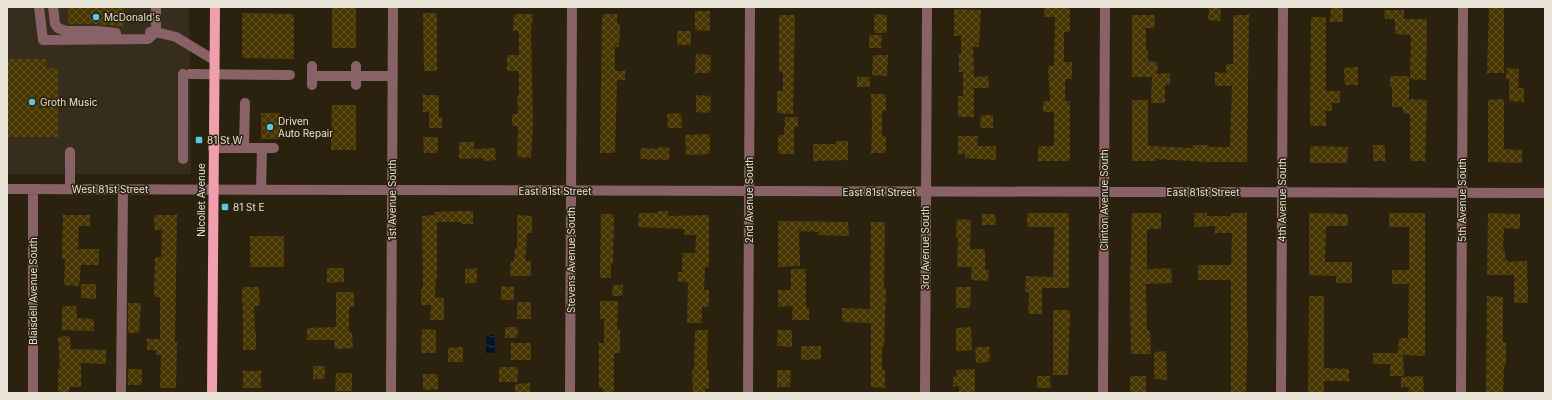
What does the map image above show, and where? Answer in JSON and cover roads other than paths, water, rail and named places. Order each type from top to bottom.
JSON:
[{"type":"main road","name":"Nicollet Avenue","points":[[212,393],[215,7]]},
{"type":"street","points":[[39,7],[43,40],[148,39],[156,32],[156,7]]},
{"type":"street","points":[[45,7],[58,28],[66,31],[97,31],[116,34],[156,32],[176,37],[214,60]]},
{"type":"street","points":[[53,7],[55,24]]},
{"type":"street","name":"1st Avenue South","points":[[391,393],[393,7]]},
{"type":"street","name":"Stevens Avenue South","points":[[570,393],[572,7]]},
{"type":"street","name":"2nd Avenue South","points":[[748,393],[750,7]]},
{"type":"street","name":"3rd Avenue South","points":[[925,393],[927,7]]},
{"type":"street","name":"Clinton Avenue South","points":[[1103,393],[1105,7]]},
{"type":"street","name":"4th Avenue South","points":[[1282,393],[1283,7]]},
{"type":"street","name":"5th Avenue South","points":[[1461,393],[1462,7]]},
{"type":"street","points":[[183,160],[187,74],[290,75]]},
{"type":"street","points":[[312,76],[393,76]]},
{"type":"street","points":[[244,148],[245,103]]},
{"type":"street","points":[[213,148],[274,148]]},
{"type":"street","points":[[261,189],[262,148]]},
{"type":"street","points":[[70,152],[70,188]]},
{"type":"street","name":"Blaisdell Avenue South","points":[[33,188],[33,393]]},
{"type":"street","points":[[121,393],[123,188]]},
{"type":"street","name":"East 81st Street","points":[[213,188],[392,191],[1545,193]]},
{"type":"street","name":"West 81st Street","points":[[7,189],[213,188]]},
{"type":"water","points":[[486,335],[495,335],[495,353],[486,353]]},
{"type":"place","name":"McDonald's","points":[[96,17]]},
{"type":"place","name":"Groth Music","points":[[32,102]]},
{"type":"place","name":"Driven Auto Repair","points":[[270,127]]},
{"type":"place","name":"81 St W","points":[[199,140]]},
{"type":"place","name":"81 St E","points":[[225,207]]}]
